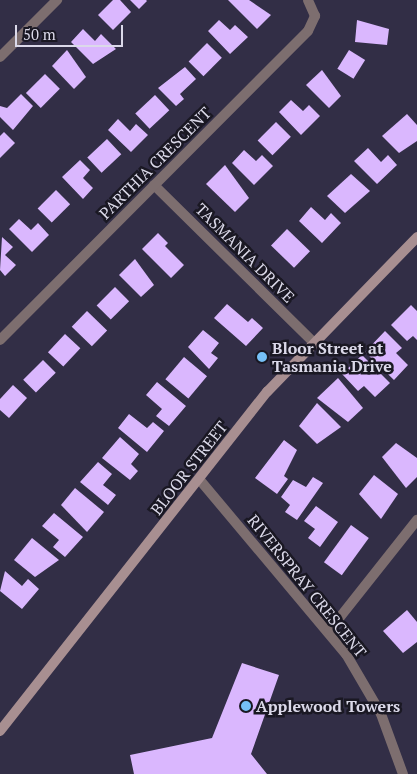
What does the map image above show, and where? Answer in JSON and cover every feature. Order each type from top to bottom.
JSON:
[{"type":"street","points":[[0,57],[57,0]]},
{"type":"street","name":"PARTHIA CRESCENT","points":[[0,340],[308,31],[314,16],[308,0]]},
{"type":"street","name":"TASMANIA DRIVE","points":[[154,185],[314,343]]},
{"type":"street","name":"BLOOR STREET","points":[[1,729],[267,392],[417,238]]},
{"type":"street","name":"RIVERSPRAY CRESCENT","points":[[199,479],[329,631],[381,714],[403,774]]},
{"type":"street","points":[[329,631],[417,520]]},
{"type":"building","points":[[113,0],[120,0],[131,12],[113,30],[98,15]]},
{"type":"building","points":[[130,0],[146,0],[147,1],[139,9]]},
{"type":"building","points":[[228,0],[249,0],[271,15],[257,29]]},
{"type":"building","points":[[219,20],[230,30],[235,25],[248,37],[230,54],[208,31]]},
{"type":"building","points":[[357,20],[389,29],[387,45],[355,42]]},
{"type":"building","points":[[83,29],[95,41],[101,34],[116,49],[93,64],[71,42]]},
{"type":"building","points":[[207,43],[222,58],[203,76],[189,61]]},
{"type":"building","points":[[67,50],[86,77],[74,89],[52,66]]},
{"type":"building","points":[[349,50],[365,60],[353,79],[337,69]]},
{"type":"building","points":[[185,67],[196,79],[180,94],[184,99],[176,106],[158,88]]},
{"type":"building","points":[[322,70],[341,96],[329,108],[306,85]]},
{"type":"building","points":[[45,74],[60,89],[41,108],[26,93]]},
{"type":"building","points":[[21,94],[33,106],[13,130],[0,117],[0,106],[7,108]]},
{"type":"building","points":[[155,95],[169,110],[150,129],[135,113]]},
{"type":"building","points":[[291,100],[303,111],[309,105],[320,116],[301,135],[279,112]]},
{"type":"building","points":[[407,114],[417,125],[417,141],[399,153],[382,136]]},
{"type":"building","points":[[118,119],[130,131],[136,124],[148,135],[131,152],[108,130]]},
{"type":"building","points":[[276,122],[291,137],[272,155],[258,140]]},
{"type":"building","points":[[4,132],[15,143],[0,158],[0,136]]},
{"type":"building","points":[[107,139],[121,154],[102,173],[87,157]]},
{"type":"building","points":[[368,148],[381,162],[388,155],[397,165],[377,184],[354,161]]},
{"type":"building","points":[[244,150],[256,161],[262,155],[273,166],[254,185],[232,163]]},
{"type":"building","points":[[80,160],[90,170],[83,178],[93,188],[83,199],[62,177]]},
{"type":"building","points":[[225,165],[249,198],[235,212],[206,184]]},
{"type":"building","points":[[351,174],[370,191],[345,213],[327,196]]},
{"type":"building","points":[[56,190],[70,204],[52,223],[38,208]]},
{"type":"building","points":[[311,207],[325,220],[331,213],[341,223],[322,243],[299,221]]},
{"type":"building","points":[[19,219],[31,230],[38,223],[49,235],[32,252],[9,229]]},
{"type":"building","points":[[287,229],[310,251],[294,268],[271,246]]},
{"type":"building","points":[[158,233],[168,243],[165,246],[184,265],[171,278],[142,249]]},
{"type":"building","points":[[2,237],[13,247],[5,255],[16,265],[5,276],[0,270]]},
{"type":"building","points":[[135,259],[154,285],[141,297],[119,275]]},
{"type":"building","points":[[115,287],[129,301],[111,320],[97,305]]},
{"type":"building","points":[[227,304],[248,322],[252,318],[263,328],[246,346],[214,318]]},
{"type":"building","points":[[411,305],[417,311],[417,340],[413,336],[407,341],[391,325]]},
{"type":"building","points":[[87,311],[107,330],[92,346],[72,327]]},
{"type":"building","points":[[203,330],[219,343],[211,353],[218,358],[209,369],[188,347]]},
{"type":"building","points":[[385,331],[402,348],[396,353],[408,365],[394,380],[365,352]]},
{"type":"building","points":[[65,334],[80,348],[63,367],[48,352]]},
{"type":"building","points":[[362,355],[390,383],[375,397],[364,386],[358,391],[342,374]]},
{"type":"building","points":[[184,357],[207,376],[188,398],[165,379]]},
{"type":"building","points":[[43,360],[56,373],[36,393],[23,380]]},
{"type":"building","points":[[338,378],[363,408],[348,422],[317,398]]},
{"type":"building","points":[[157,382],[186,406],[169,426],[156,416],[162,409],[146,395]]},
{"type":"building","points":[[13,385],[27,398],[9,418],[0,410],[0,399]]},
{"type":"building","points":[[317,403],[341,427],[317,444],[299,426]]},
{"type":"building","points":[[129,414],[147,428],[153,422],[164,431],[147,452],[118,428]]},
{"type":"building","points":[[120,437],[139,454],[131,464],[138,471],[130,480],[102,458]]},
{"type":"building","points":[[284,440],[297,450],[284,476],[288,479],[277,494],[255,478]]},
{"type":"building","points":[[396,443],[417,458],[417,477],[406,488],[382,457]]},
{"type":"building","points":[[98,462],[112,474],[103,485],[116,495],[108,505],[80,482]]},
{"type":"building","points":[[374,475],[398,494],[381,519],[359,494]]},
{"type":"building","points":[[313,477],[323,483],[297,520],[285,512],[290,505],[281,497],[293,480],[306,487]]},
{"type":"building","points":[[75,488],[104,512],[87,532],[61,505]]},
{"type":"building","points":[[316,506],[338,522],[320,547],[308,538],[315,529],[304,521]]},
{"type":"building","points":[[54,513],[83,537],[65,557],[53,547],[59,540],[42,526]]},
{"type":"building","points":[[351,525],[369,538],[342,575],[324,562]]},
{"type":"building","points":[[32,538],[59,560],[35,577],[14,560]]},
{"type":"building","points":[[5,571],[22,586],[28,579],[39,589],[22,609],[0,591]]},
{"type":"building","points":[[407,610],[417,622],[417,642],[403,653],[383,631]]},
{"type":"building","name":"Applewood Towers","points":[[242,663],[279,675],[251,754],[267,774],[134,774],[130,755],[212,738]]},
{"type":"place","name":"Bloor Street at Tasmania Drive","points":[[262,357]]},
{"type":"place","name":"Applewood Towers","points":[[246,706]]}]
